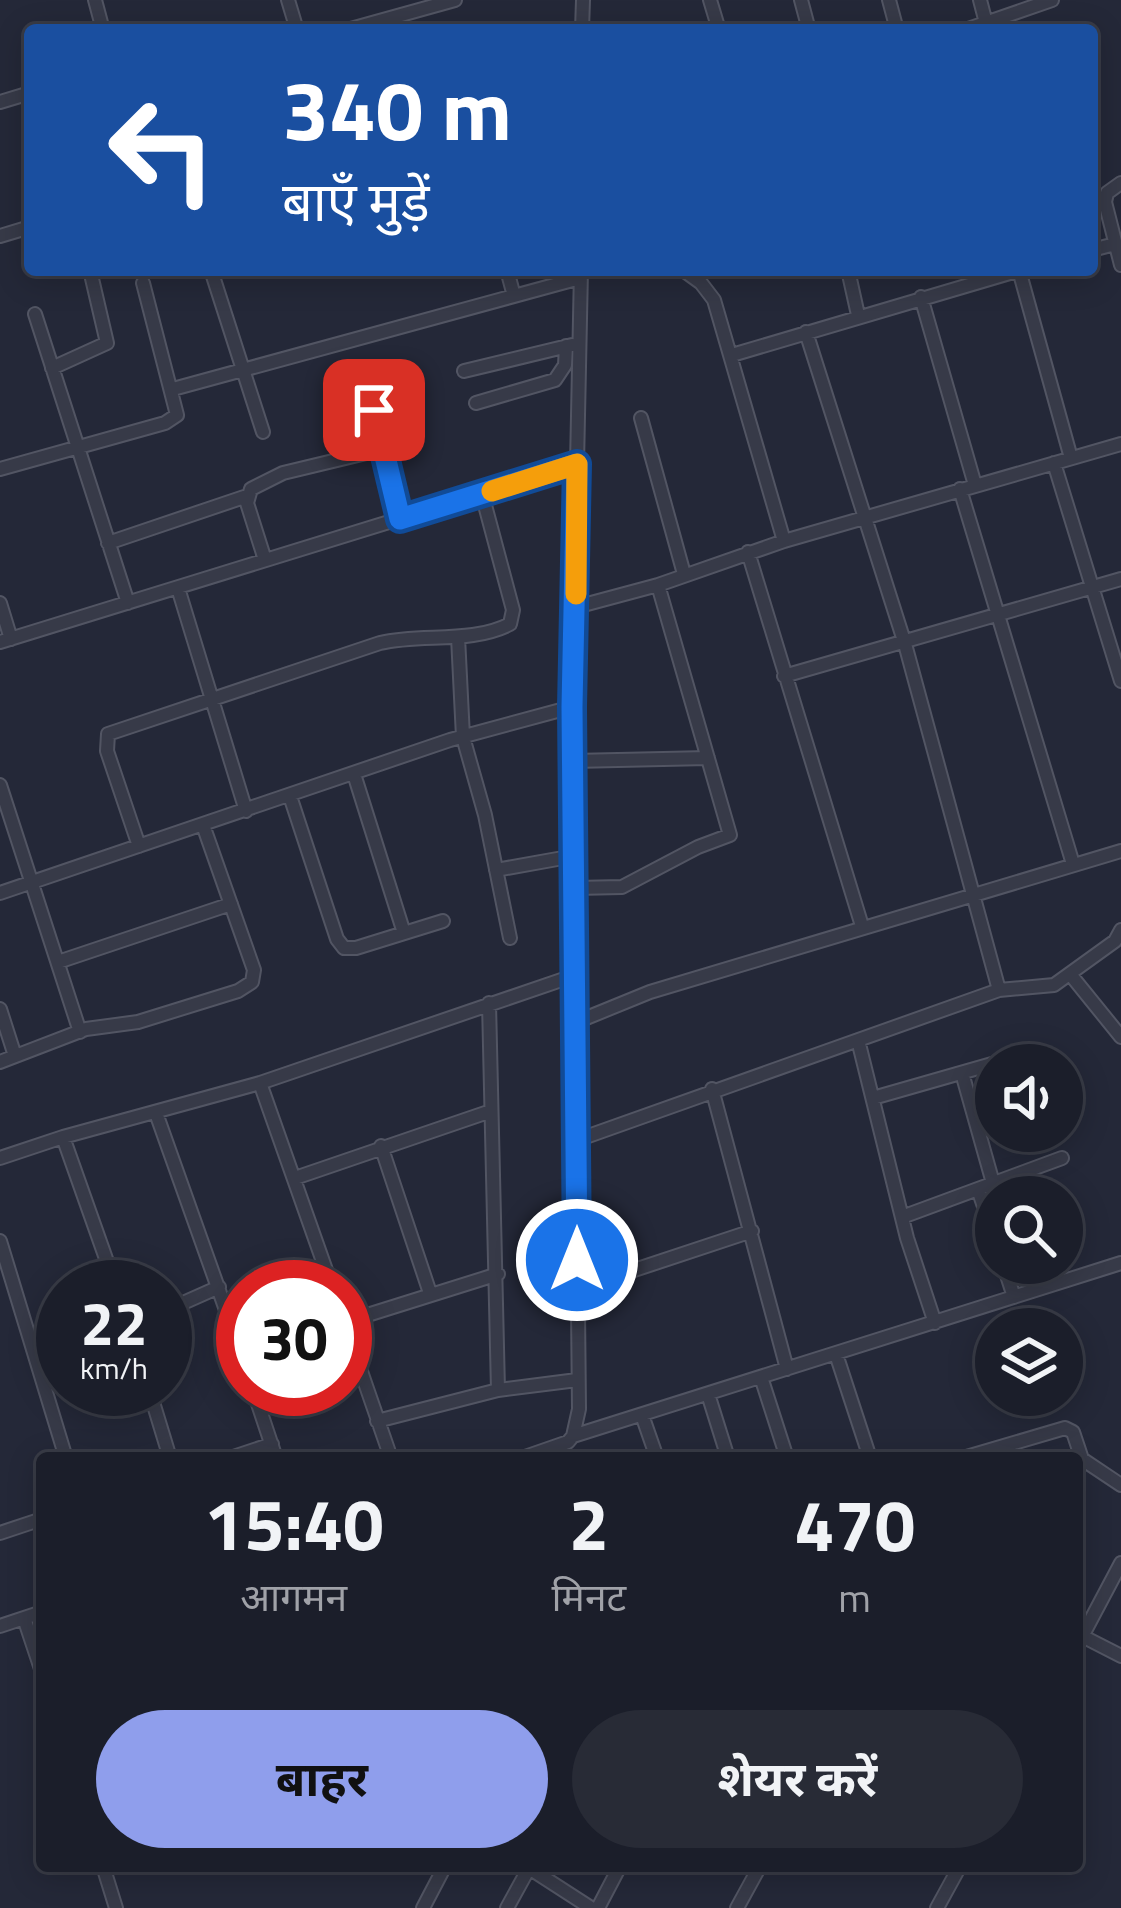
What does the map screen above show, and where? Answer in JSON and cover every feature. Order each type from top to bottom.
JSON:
[{"type":"street","points":[[394,0],[399,15]]},
{"type":"street","points":[[368,24],[455,0]]},
{"type":"street","points":[[980,0],[986,22]]},
{"type":"street","points":[[980,24],[1052,0]]},
{"type":"street","points":[[1121,183],[1105,197],[1121,265]]},
{"type":"street","points":[[1098,248],[1115,244]]},
{"type":"street","points":[[52,368],[106,344],[91,276]]},
{"type":"street","points":[[215,276],[263,432]]},
{"type":"street","points":[[509,276],[514,296]]},
{"type":"street","points":[[173,389],[574,276]]},
{"type":"street","points":[[573,1436],[580,1409],[572,707],[577,464],[573,344],[580,276]]},
{"type":"street","points":[[691,276],[709,290],[784,541]]},
{"type":"street","points":[[849,276],[858,315]]},
{"type":"street","points":[[732,356],[998,276]]},
{"type":"street","points":[[1022,276],[1071,458]]},
{"type":"street","points":[[0,470],[173,420],[178,408],[143,283]]},
{"type":"street","points":[[921,297],[996,616],[1073,864]]},
{"type":"street","points":[[35,314],[128,603]]},
{"type":"street","points":[[806,332],[905,644],[1000,989]]},
{"type":"street","points":[[464,371],[573,344]]},
{"type":"street","points":[[476,403],[556,380],[573,344]]},
{"type":"street","points":[[374,410],[400,519]]},
{"type":"street","points":[[641,418],[684,574]]},
{"type":"street","points":[[576,607],[866,516],[1121,444]]},
{"type":"street","points":[[108,543],[247,496],[268,478],[383,448]]},
{"type":"street","points":[[1054,463],[1121,681]]},
{"type":"street","points":[[0,604],[5,641],[577,464]]},
{"type":"street","points":[[139,846],[107,751],[108,734],[380,643],[501,629],[514,617],[482,494]]},
{"type":"street","points":[[247,496],[265,560]]},
{"type":"street","points":[[748,552],[862,926]]},
{"type":"street","points":[[784,676],[1121,579]]},
{"type":"street","points":[[575,888],[622,887],[698,847],[728,838],[728,823],[658,585]]},
{"type":"street","points":[[178,588],[246,811]]},
{"type":"street","points":[[458,637],[463,737],[480,793],[510,938]]},
{"type":"street","points":[[0,893],[463,737],[572,707]]},
{"type":"street","points":[[573,761],[708,758]]},
{"type":"street","points":[[354,774],[404,933]]},
{"type":"street","points":[[0,784],[80,1031]]},
{"type":"street","points":[[290,796],[340,944],[356,948],[443,921]]},
{"type":"street","points":[[0,1062],[80,1031],[138,1022],[248,986],[254,970],[203,825]]},
{"type":"street","points":[[574,1023],[650,992],[971,892],[1121,851]]},
{"type":"street","points":[[496,870],[574,856]]},
{"type":"street","points":[[58,962],[231,904]]},
{"type":"street","points":[[577,1140],[1000,989],[1045,988],[1115,940],[1121,930]]},
{"type":"street","points":[[1070,974],[1121,1037]]},
{"type":"street","points":[[0,1158],[260,1083],[573,976]]},
{"type":"street","points":[[489,1003],[497,1390]]},
{"type":"street","points":[[0,1009],[15,1056]]},
{"type":"street","points":[[858,1040],[934,1323]]},
{"type":"street","points":[[873,1098],[975,1069]]},
{"type":"street","points":[[962,1073],[991,1176]]},
{"type":"street","points":[[260,1083],[323,1260]]},
{"type":"street","points":[[712,1089],[787,1369]]},
{"type":"street","points":[[295,1178],[490,1111]]},
{"type":"street","points":[[156,1113],[216,1279]]},
{"type":"street","points":[[63,1137],[106,1260]]},
{"type":"street","points":[[381,1146],[430,1292]]},
{"type":"street","points":[[1012,1176],[1062,1158]]},
{"type":"street","points":[[902,1217],[975,1190]]},
{"type":"street","points":[[577,1289],[752,1231]]},
{"type":"street","points":[[0,1240],[64,1452]]},
{"type":"street","points":[[548,1452],[573,1436],[1121,1263]]},
{"type":"street","points":[[372,1313],[498,1274]]},
{"type":"street","points":[[1010,1284],[1014,1297]]},
{"type":"street","points":[[836,1354],[868,1452]]},
{"type":"street","points":[[761,1377],[785,1452]]},
{"type":"street","points":[[377,1421],[497,1390],[577,1381]]},
{"type":"street","points":[[708,1394],[726,1452]]},
{"type":"street","points":[[372,1406],[389,1452]]},
{"type":"street","points":[[642,1414],[655,1452]]},
{"type":"street","points":[[157,1416],[168,1452]]},
{"type":"street","points":[[262,1416],[274,1451]]},
{"type":"street","points":[[984,1452],[1065,1428],[1073,1432],[1080,1452]]},
{"type":"street","points":[[1083,1460],[1121,1485]]},
{"type":"street","points":[[0,1533],[36,1521]]},
{"type":"street","points":[[1083,1635],[1121,1563]]},
{"type":"street","points":[[0,1626],[36,1614]]},
{"type":"street","points":[[24,1618],[36,1654]]},
{"type":"street","points":[[1083,1642],[1121,1656]]},
{"type":"street","points":[[105,1872],[116,1908]]},
{"type":"street","points":[[423,1908],[442,1872]]},
{"type":"street","points":[[507,1908],[525,1872]]},
{"type":"street","points":[[535,1872],[594,1908],[616,1872]]},
{"type":"street","points":[[736,1908],[757,1872]]},
{"type":"street","points":[[937,1908],[957,1872]]},
{"type":"slow traffic","points":[[492,491],[577,464],[576,594]]},
{"type":"route","points":[[374,410],[400,519],[577,464],[572,707],[577,1260]]}]
